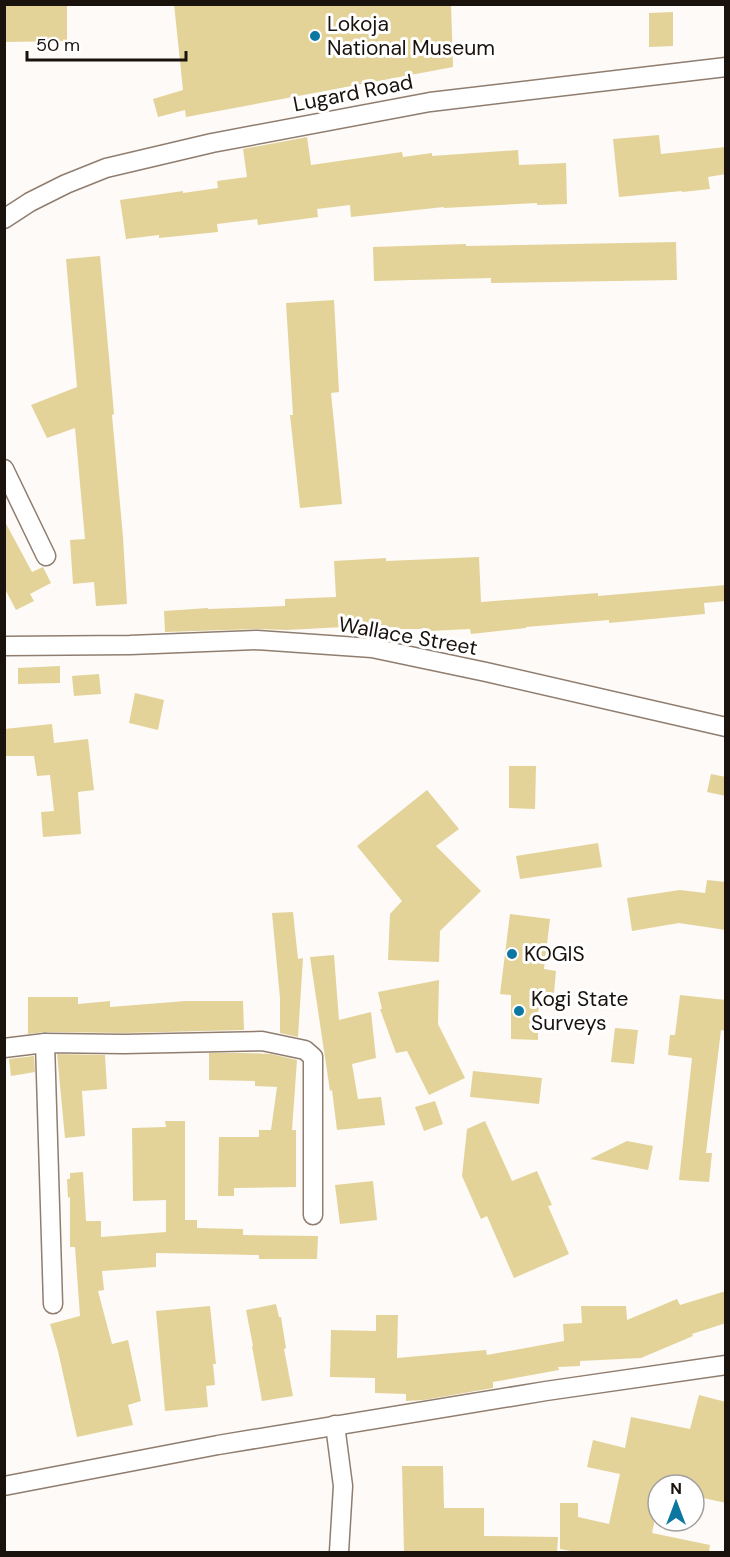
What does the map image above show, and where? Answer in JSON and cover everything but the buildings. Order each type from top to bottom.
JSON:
[{"type":"street","name":"Lugard Road","points":[[4,219],[30,202],[106,168],[212,143],[430,102],[726,68]]},
{"type":"street","points":[[4,469],[46,556]]},
{"type":"street","name":"Wallace Street","points":[[4,646],[130,645],[256,640],[372,648],[726,727]]},
{"type":"street","points":[[4,1047],[45,1043],[262,1041],[305,1050],[313,1057],[313,1215]]},
{"type":"street","points":[[45,1043],[53,1304]]},
{"type":"street","points":[[4,1486],[335,1425],[726,1365]]},
{"type":"street","points":[[335,1425],[343,1486],[339,1552]]},
{"type":"place","name":"Lokoja National Museum","points":[[315,36]]},
{"type":"place","name":"KOGIS","points":[[512,954]]},
{"type":"place","name":"Kogi State Surveys","points":[[519,1011]]}]
